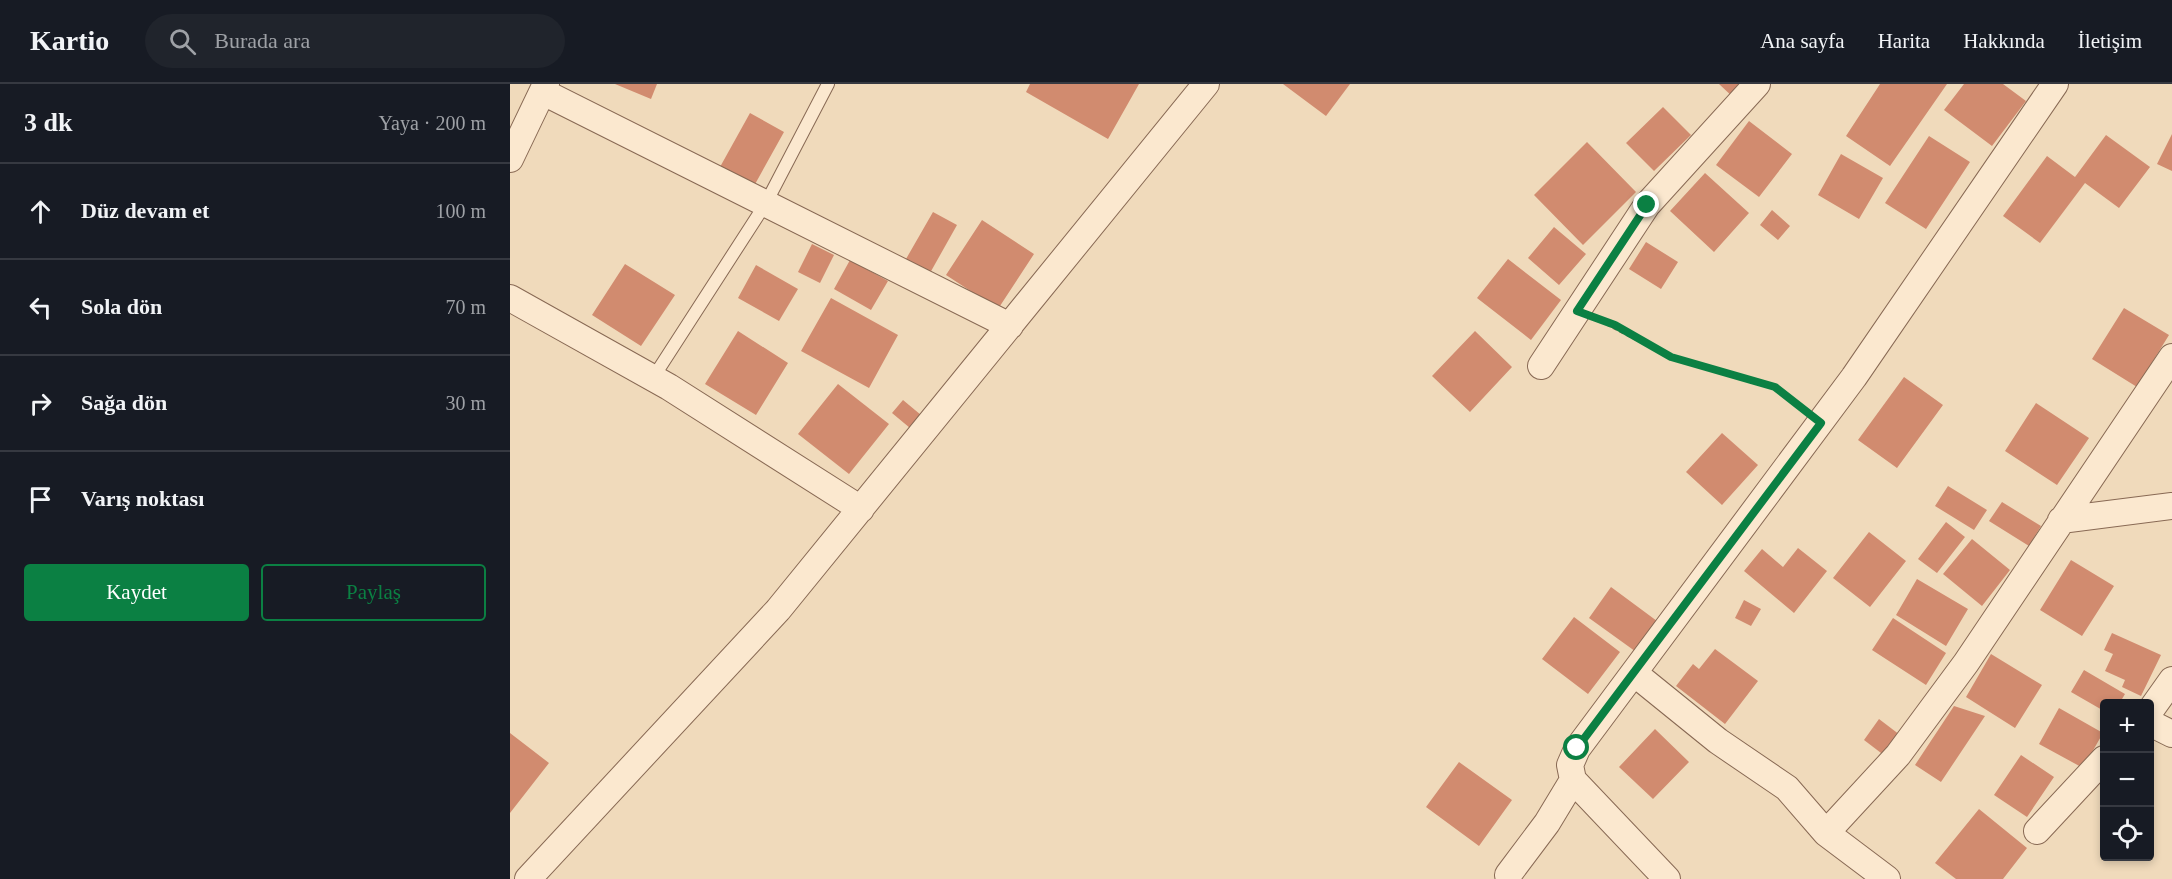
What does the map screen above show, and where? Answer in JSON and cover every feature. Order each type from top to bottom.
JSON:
[{"type":"street","points":[[528,879],[778,610],[1206,84]]},
{"type":"street","points":[[1540,366],[1647,205],[1757,84]]},
{"type":"street","points":[[1667,879],[1573,780],[1570,765],[1577,748],[1821,423],[2055,84]]},
{"type":"street","points":[[510,159],[544,88],[1010,326]]},
{"type":"street","points":[[510,298],[653,378],[861,509]]},
{"type":"street","points":[[1826,833],[1898,755],[1966,663],[2172,357]]},
{"type":"street","points":[[2061,520],[2172,506]]},
{"type":"street","points":[[1634,673],[1718,741],[1787,788],[1826,833],[1887,879]]},
{"type":"street","points":[[2154,705],[2172,680]]},
{"type":"street","points":[[2154,725],[2172,734]]},
{"type":"street","points":[[2037,831],[2100,763]]},
{"type":"street","points":[[1508,875],[1547,823],[1573,780]]},
{"type":"lane","points":[[653,378],[766,203],[828,84]]},
{"type":"path","points":[[1577,311],[1615,325],[1671,357],[1775,387],[1821,423]]},
{"type":"building","points":[[615,84],[657,84],[651,99]]},
{"type":"building","points":[[1030,84],[1139,84],[1108,139],[1026,92]]},
{"type":"building","points":[[1283,84],[1350,84],[1326,116]]},
{"type":"building","points":[[1719,84],[1748,84],[1735,99]]},
{"type":"building","points":[[1880,84],[1947,84],[1890,166],[1846,136]]},
{"type":"building","points":[[1964,84],[2003,84],[2026,101],[1992,146],[1944,110]]},
{"type":"building","points":[[1663,107],[1691,135],[1654,171],[1626,143]]},
{"type":"building","points":[[750,113],[784,132],[754,186],[720,167]]},
{"type":"building","points":[[1749,121],[1792,154],[1759,197],[1716,165]]},
{"type":"building","points":[[2172,134],[2172,171],[2157,164]]},
{"type":"building","points":[[2106,135],[2150,167],[2119,208],[2085,183],[2040,243],[2003,216],[2047,156],[2075,177]]},
{"type":"building","points":[[1929,136],[1970,162],[1926,229],[1885,203]]},
{"type":"building","points":[[1587,142],[1636,192],[1583,245],[1534,195]]},
{"type":"building","points":[[1841,154],[1883,178],[1859,219],[1818,195]]},
{"type":"building","points":[[1705,173],[1749,213],[1714,252],[1670,211]]},
{"type":"building","points":[[1772,210],[1790,226],[1778,240],[1760,225]]},
{"type":"building","points":[[933,212],[957,225],[930,273],[906,259]]},
{"type":"building","points":[[982,220],[1034,254],[998,309],[946,275]]},
{"type":"building","points":[[1554,227],[1586,254],[1559,285],[1528,258]]},
{"type":"building","points":[[1646,242],[1678,262],[1661,289],[1629,269]]},
{"type":"building","points":[[812,244],[834,255],[820,283],[798,272]]},
{"type":"building","points":[[1508,259],[1561,300],[1531,340],[1477,298]]},
{"type":"building","points":[[850,260],[888,281],[871,310],[834,289]]},
{"type":"building","points":[[625,264],[675,295],[641,346],[592,315]]},
{"type":"building","points":[[756,265],[798,289],[779,321],[738,298]]},
{"type":"building","points":[[831,298],[898,335],[869,388],[801,351]]},
{"type":"building","points":[[2124,308],[2169,335],[2137,387],[2092,359]]},
{"type":"building","points":[[738,331],[788,363],[756,415],[705,384]]},
{"type":"building","points":[[1475,331],[1512,367],[1470,412],[1432,376]]},
{"type":"building","points":[[1904,377],[1943,405],[1897,468],[1858,440]]},
{"type":"building","points":[[838,384],[889,424],[849,474],[798,434]]},
{"type":"building","points":[[903,400],[921,415],[910,428],[892,413]]},
{"type":"building","points":[[2036,403],[2089,438],[2057,485],[2005,451]]},
{"type":"building","points":[[1722,433],[1758,465],[1722,505],[1686,472]]},
{"type":"building","points":[[1948,486],[1987,510],[1974,530],[1935,506]]},
{"type":"building","points":[[2002,502],[2041,526],[2029,546],[1989,521]]},
{"type":"building","points":[[1946,522],[1965,537],[1937,573],[1918,559]]},
{"type":"building","points":[[1869,532],[1906,561],[1870,607],[1833,578]]},
{"type":"building","points":[[1972,539],[2010,570],[1982,606],[1943,574]]},
{"type":"building","points":[[1798,548],[1827,571],[1794,613],[1744,571],[1762,549],[1783,567]]},
{"type":"building","points":[[2071,560],[2114,586],[2082,636],[2040,610]]},
{"type":"building","points":[[1917,579],[1968,609],[1946,646],[1896,615]]},
{"type":"building","points":[[1611,587],[1661,624],[1639,654],[1589,618]]},
{"type":"building","points":[[1744,600],[1761,609],[1751,626],[1735,618]]},
{"type":"building","points":[[1574,617],[1620,652],[1588,694],[1542,659]]},
{"type":"building","points":[[1893,618],[1946,653],[1926,685],[1872,650]]},
{"type":"building","points":[[2112,633],[2161,655],[2141,696],[2122,687],[2125,680],[2105,671],[2113,654],[2104,650]]},
{"type":"building","points":[[1715,649],[1758,681],[1725,724],[1676,686],[1693,664],[1699,669]]},
{"type":"building","points":[[1991,654],[2042,685],[2015,728],[1966,697]]},
{"type":"building","points":[[2084,670],[2125,694],[2122,699],[2100,699],[2100,709],[2071,692]]},
{"type":"building","points":[[1954,706],[1985,716],[1941,782],[1915,765]]},
{"type":"building","points":[[2059,708],[2100,731],[2100,738],[2083,768],[2039,744]]},
{"type":"building","points":[[1879,719],[1900,735],[1885,756],[1864,740]]},
{"type":"building","points":[[1655,729],[1689,762],[1653,799],[1619,767]]},
{"type":"building","points":[[510,733],[549,763],[510,813]]},
{"type":"building","points":[[2021,755],[2054,777],[2027,817],[1994,795]]},
{"type":"building","points":[[1459,762],[1512,800],[1479,846],[1426,807]]},
{"type":"building","points":[[1979,809],[2027,848],[2003,879],[1956,879],[1935,863]]},
{"type":"route","points":[[1577,748],[1821,423],[1775,387],[1671,357],[1615,325],[1577,311],[1647,205]]}]
